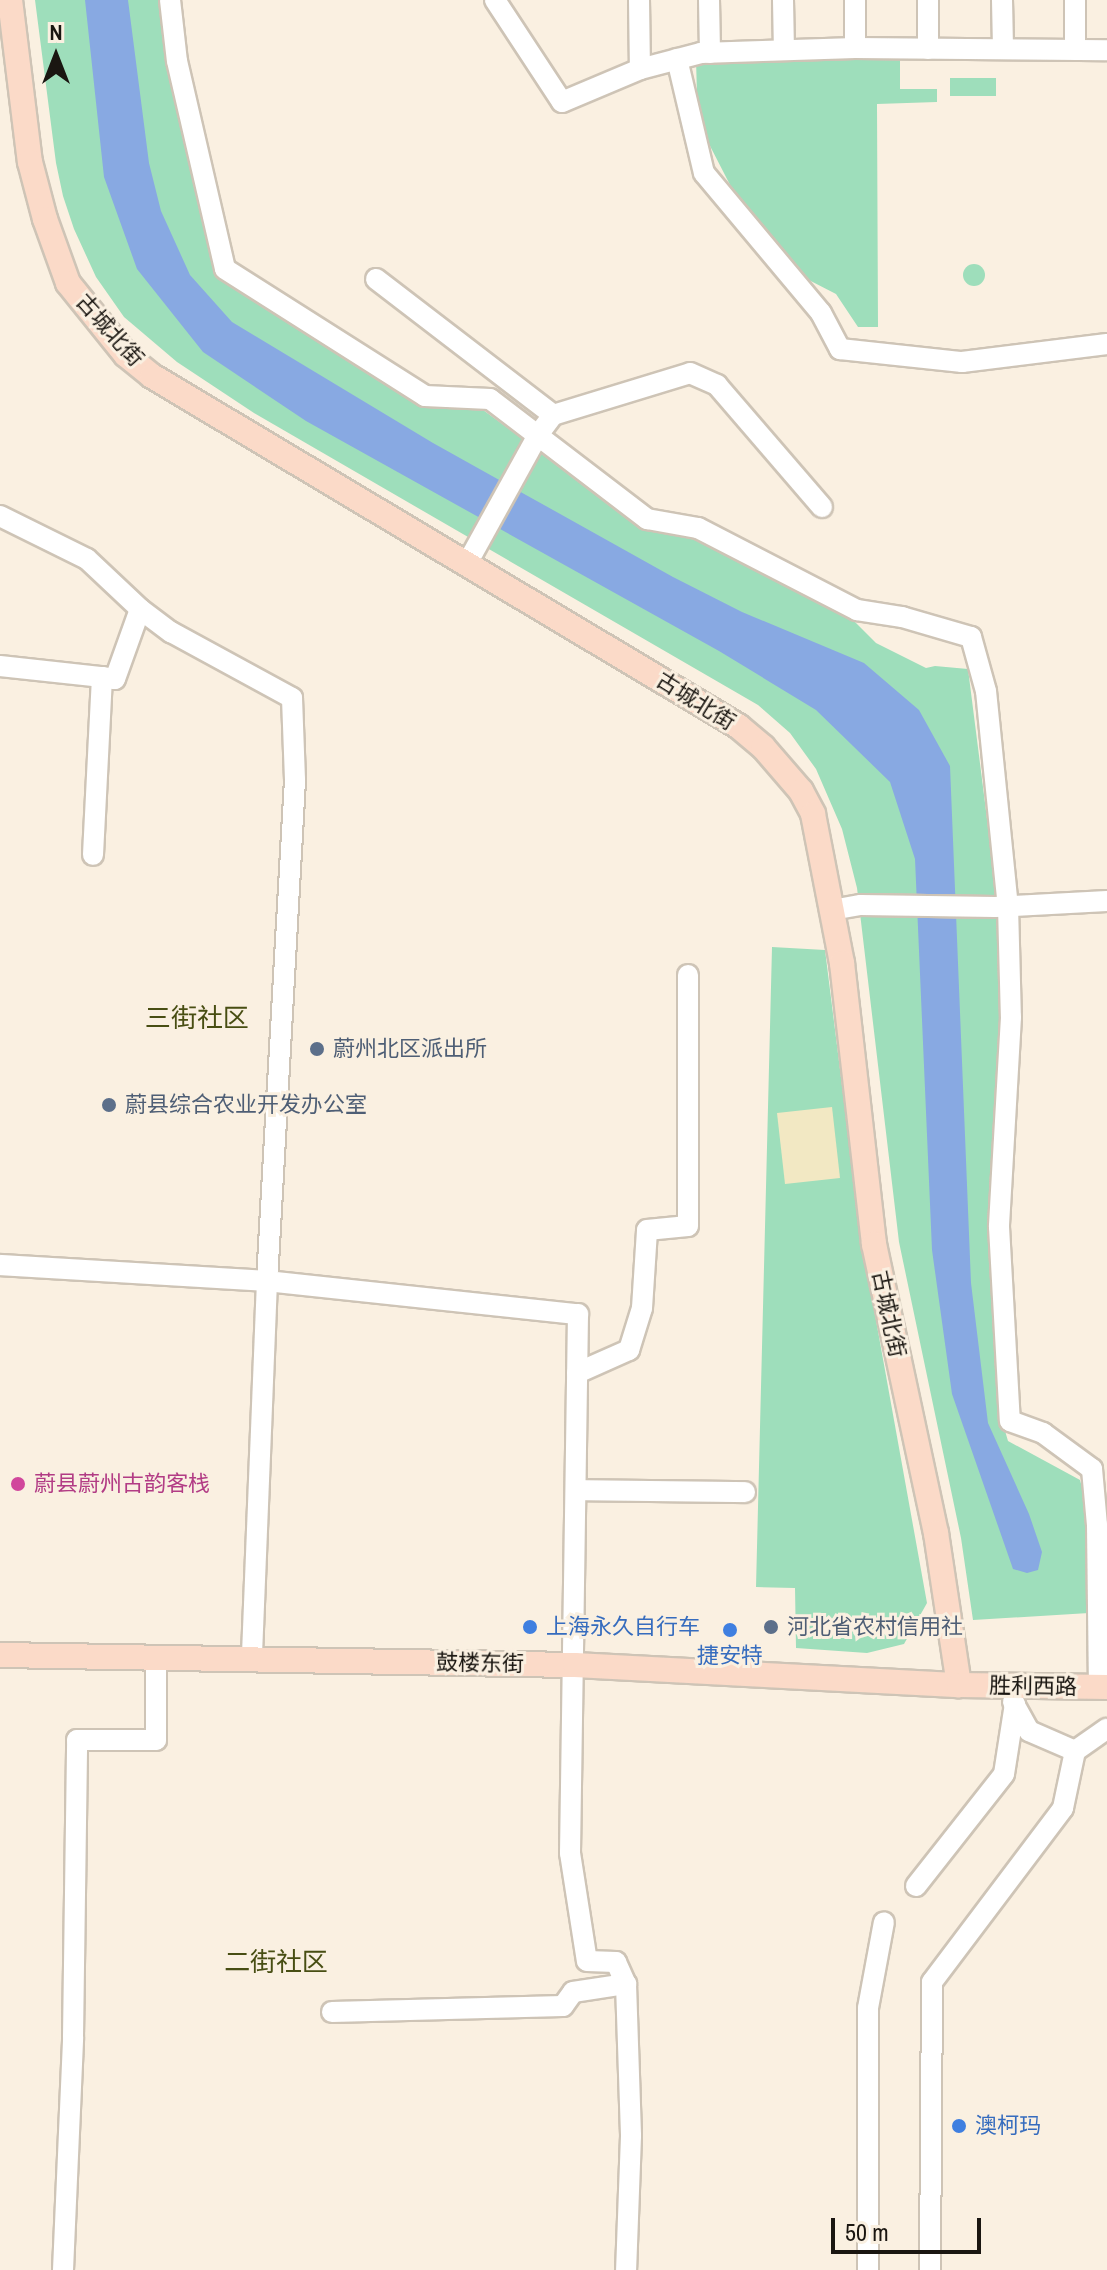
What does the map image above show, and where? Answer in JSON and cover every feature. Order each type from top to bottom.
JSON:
[{"type":"main road","name":"古城北街","points":[[10,0],[30,162],[45,219],[68,283],[126,355],[152,376],[738,726],[763,747],[801,791],[813,814],[842,963],[874,1244],[936,1533],[959,1685]]},
{"type":"main road","name":"鼓楼东街","points":[[0,1655],[575,1665],[959,1685]]},
{"type":"main road","name":"胜利西路","points":[[959,1685],[1010,1695],[1103,1687]]},
{"type":"street","points":[[170,0],[177,61],[225,269],[425,396],[490,399],[535,440],[647,519],[698,528],[857,610],[902,617],[971,637],[986,691],[1011,1017],[999,1227],[1010,1421],[1043,1433],[1092,1469],[1103,1687]]},
{"type":"street","points":[[495,0],[562,102],[640,69],[710,53],[855,48],[1107,50]]},
{"type":"street","points":[[639,0],[640,69]]},
{"type":"street","points":[[709,0],[710,53]]},
{"type":"street","points":[[783,0],[784,50]]},
{"type":"street","points":[[855,0],[855,48]]},
{"type":"street","points":[[928,0],[928,49]]},
{"type":"street","points":[[1002,0],[1003,49]]},
{"type":"street","points":[[1075,0],[1075,50]]},
{"type":"street","points":[[677,59],[704,173],[821,313],[840,349],[962,362],[1107,344]]},
{"type":"street","points":[[376,279],[553,415]]},
{"type":"street","points":[[468,562],[535,440],[553,415],[690,373],[717,385],[822,507]]},
{"type":"street","points":[[0,516],[87,559],[140,609],[171,632],[292,698],[295,780],[267,1281],[252,1658]]},
{"type":"street","points":[[0,666],[115,679],[140,609]]},
{"type":"street","points":[[93,855],[102,677]]},
{"type":"street","points":[[832,910],[861,905],[1002,906],[1107,901]]},
{"type":"street","points":[[577,1373],[629,1350],[642,1308],[647,1230],[688,1226],[688,975]]},
{"type":"street","points":[[0,1265],[267,1281],[578,1314],[570,1853],[587,1961],[616,1962],[626,1984],[631,2136],[626,2270]]},
{"type":"street","points":[[576,1490],[745,1492]]},
{"type":"street","points":[[63,2270],[73,2037],[77,1740],[156,1740],[156,1657]]},
{"type":"street","points":[[1010,1695],[1029,1731],[1075,1751]]},
{"type":"street","points":[[916,1886],[1004,1774],[1010,1695]]},
{"type":"street","points":[[930,2270],[932,1982],[1063,1808],[1075,1751],[1107,1729]]},
{"type":"street","points":[[868,2270],[868,2008],[884,1922]]},
{"type":"street","points":[[332,2012],[563,2006],[573,1992],[626,1984]]},
{"type":"green space","points":[[35,0],[160,0],[181,118],[218,276],[423,401],[483,410],[630,516],[700,538],[855,622],[876,643],[926,668],[968,669],[992,858],[1005,1000],[1001,1417],[1008,1441],[1080,1480],[1092,1526],[1089,1613],[973,1620],[961,1538],[899,1242],[857,888],[842,829],[816,769],[790,733],[758,705],[254,413],[177,362],[124,317],[96,277],[63,196]]},
{"type":"green space","points":[[900,57],[900,89],[937,89],[937,102],[877,104],[878,327],[858,327],[836,294],[801,276],[744,212],[709,144],[697,96],[696,59]]},
{"type":"green space","points":[[950,78],[996,78],[996,96],[950,96]]},
{"type":"green space","points":[[970,264],[978,264],[985,275],[978,286],[970,286],[963,279],[963,271]]},
{"type":"green space","points":[[772,947],[825,950],[861,1237],[927,1603],[904,1644],[867,1653],[796,1648],[795,1588],[756,1587]]},
{"type":"sand","points":[[832,1107],[840,1178],[785,1184],[777,1113]]},
{"type":"water","points":[[85,0],[128,0],[149,163],[161,211],[190,275],[232,322],[433,443],[673,577],[742,612],[864,663],[919,710],[950,766],[971,1283],[988,1423],[1029,1514],[1042,1552],[1038,1570],[1027,1573],[1013,1569],[952,1394],[932,1250],[915,859],[890,782],[816,710],[719,651],[306,421],[203,352],[137,269],[104,177]]},
{"type":"place","name":"蔚州北区派出所","points":[[317,1049]]},
{"type":"place","name":"蔚县综合农业开发办公室","points":[[109,1105]]},
{"type":"place","name":"蔚县蔚州古韵客栈","points":[[18,1484]]},
{"type":"place","name":"上海永久自行车","points":[[530,1627]]},
{"type":"place","name":"河北省农村信用社","points":[[771,1627]]},
{"type":"place","name":"捷安特","points":[[730,1630]]},
{"type":"place","name":"澳柯玛","points":[[959,2126]]},
{"type":"district","name":"三街社区","points":[[197,1018]]},
{"type":"district","name":"二街社区","points":[[276,1962]]}]
